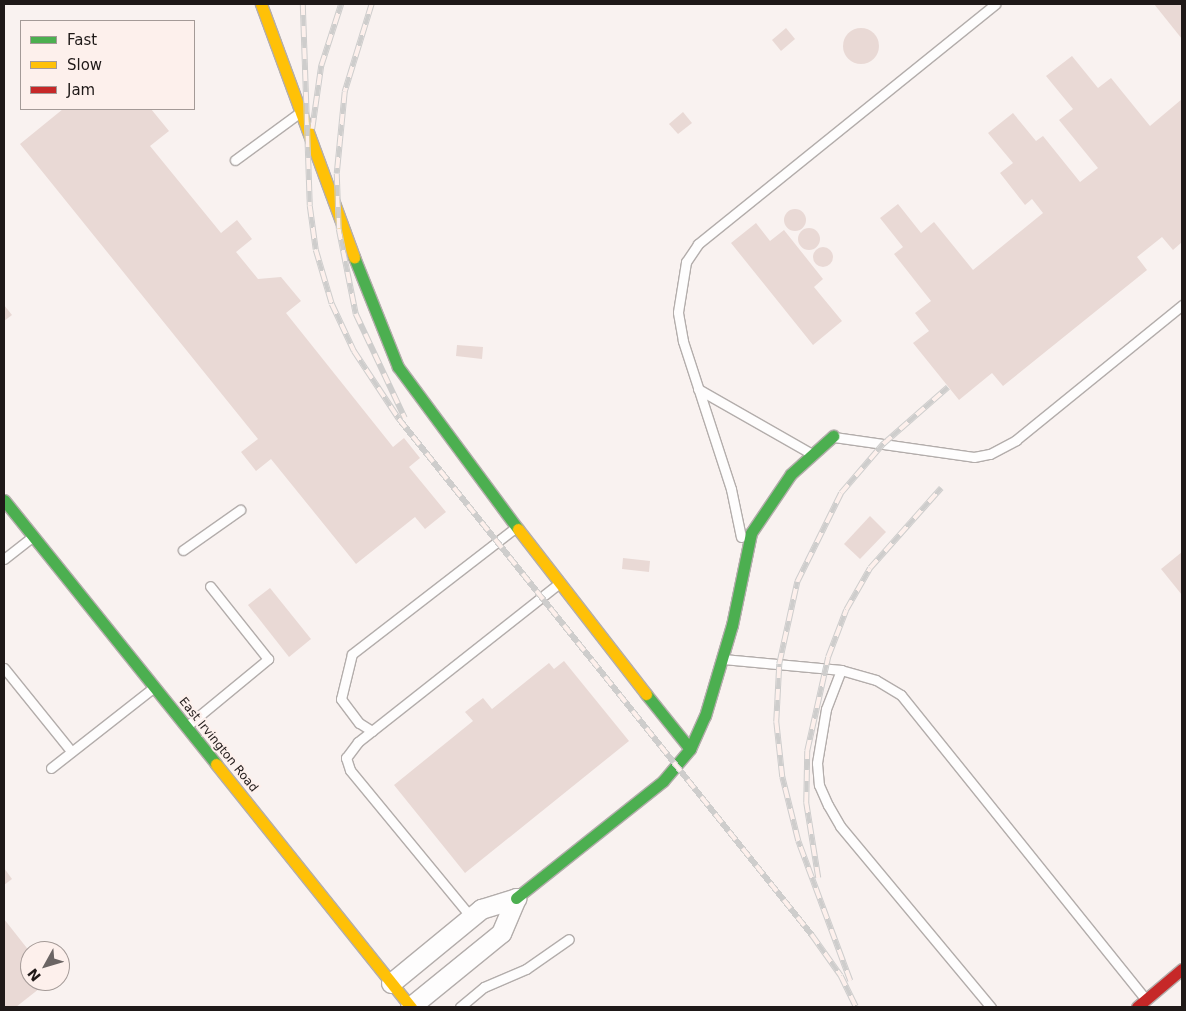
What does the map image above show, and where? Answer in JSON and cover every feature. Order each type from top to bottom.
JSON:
[{"type":"street","points":[[262,4],[386,346],[559,584],[690,749]]},
{"type":"street","points":[[391,983],[481,909],[516,898],[662,781],[690,749],[722,659],[750,533],[768,504],[833,436]]},
{"type":"street","name":"East Irvington Road","points":[[4,500],[410,1007]]},
{"type":"street","points":[[410,1007],[501,933],[516,898]]},
{"type":"street","points":[[1141,1003],[1182,969]]},
{"type":"lane","points":[[742,563],[731,489],[698,389],[678,312],[680,283],[698,244],[995,4]]},
{"type":"lane","points":[[235,160],[302,111]]},
{"type":"lane","points":[[833,436],[974,457],[990,454],[1016,440],[1182,304]]},
{"type":"lane","points":[[698,389],[813,455]]},
{"type":"lane","points":[[183,550],[240,510]]},
{"type":"lane","points":[[372,730],[359,723],[341,699],[352,654],[517,526]]},
{"type":"lane","points":[[4,559],[33,536]]},
{"type":"lane","points":[[471,917],[346,765],[350,750],[372,730],[559,584]]},
{"type":"lane","points":[[185,727],[268,659],[210,586]]},
{"type":"lane","points":[[722,659],[841,670],[876,680],[919,714],[1141,1003]]},
{"type":"lane","points":[[4,668],[71,751]]},
{"type":"lane","points":[[841,670],[826,709],[817,763],[819,785],[840,826],[991,1007]]},
{"type":"lane","points":[[51,768],[154,688]]},
{"type":"lane","points":[[460,1007],[484,987],[526,969],[569,939]]},
{"type":"building","points":[[1154,4],[1182,4],[1182,39]]},
{"type":"building","points":[[786,28],[795,39],[781,51],[772,40]]},
{"type":"building","points":[[861,28],[868,29],[874,33],[878,39],[878,53],[874,59],[868,63],[861,64],[854,63],[848,59],[844,53],[843,46],[844,39],[848,33],[854,29]]},
{"type":"building","points":[[1072,56],[1098,88],[1111,78],[1150,126],[1182,99],[1182,242],[1173,250],[1162,237],[1137,257],[1147,270],[1003,386],[992,373],[959,400],[913,343],[929,331],[915,313],[931,301],[894,254],[903,247],[880,218],[898,204],[921,233],[934,222],[973,270],[1043,213],[1032,199],[1025,205],[1000,173],[1013,163],[988,133],[1013,113],[1036,141],[1043,136],[1080,182],[1098,168],[1059,120],[1073,109],[1046,76]]},
{"type":"building","points":[[62,110],[152,110],[169,131],[150,146],[221,233],[237,220],[252,239],[236,252],[258,279],[281,277],[301,301],[286,313],[393,447],[404,438],[420,458],[409,467],[446,512],[425,529],[415,517],[356,564],[271,459],[256,471],[241,452],[258,439],[20,144]]},
{"type":"building","points":[[683,112],[692,123],[678,134],[669,124]]},
{"type":"building","points":[[795,209],[803,212],[806,220],[803,228],[795,231],[787,228],[784,220],[787,212]]},
{"type":"building","points":[[756,223],[770,241],[784,230],[823,279],[814,287],[842,321],[813,345],[731,243]]},
{"type":"building","points":[[809,228],[817,231],[820,239],[817,247],[809,250],[801,247],[798,239],[801,231]]},
{"type":"building","points":[[823,247],[830,250],[833,257],[830,264],[823,267],[816,264],[813,257],[816,250]]},
{"type":"building","points":[[4,305],[12,315],[4,321]]},
{"type":"building","points":[[457,345],[483,347],[482,359],[456,356]]},
{"type":"building","points":[[870,516],[886,532],[860,559],[844,544]]},
{"type":"building","points":[[1182,552],[1182,595],[1161,569]]},
{"type":"building","points":[[623,558],[650,561],[649,572],[622,569]]},
{"type":"building","points":[[270,588],[311,639],[289,657],[248,605]]},
{"type":"building","points":[[564,661],[629,741],[465,873],[394,785],[473,721],[465,712],[483,698],[492,709],[549,663],[554,669]]},
{"type":"building","points":[[4,868],[12,879],[4,885]]},
{"type":"building","points":[[4,919],[21,941],[20,991],[36,991],[16,1007],[4,1007]]},
{"type":"railway","points":[[303,4],[310,206],[316,250],[332,304],[354,351],[399,419],[812,935],[841,976],[856,1007]]},
{"type":"railway","points":[[312,129],[321,66],[341,4]]},
{"type":"railway","points":[[372,4],[345,92],[337,174],[339,229],[356,314],[405,418]]},
{"type":"railway","points":[[850,981],[798,841],[782,777],[776,722],[779,664],[797,582],[841,493],[883,444],[948,387]]},
{"type":"railway","points":[[818,878],[806,803],[807,751],[828,657],[846,610],[870,568],[941,488]]},
{"type":"traffic: fast","points":[[354,257],[398,367],[518,529]]},
{"type":"traffic: fast","points":[[516,898],[663,781],[690,749],[705,716],[732,625],[751,533],[791,474],[833,436]]},
{"type":"traffic: fast","points":[[4,500],[216,764]]},
{"type":"traffic: fast","points":[[646,694],[690,749]]},
{"type":"traffic: slow","points":[[261,4],[354,257]]},
{"type":"traffic: slow","points":[[518,529],[646,694]]},
{"type":"traffic: slow","points":[[216,764],[411,1007]]},
{"type":"traffic: jam","points":[[1137,1007],[1182,969]]}]
